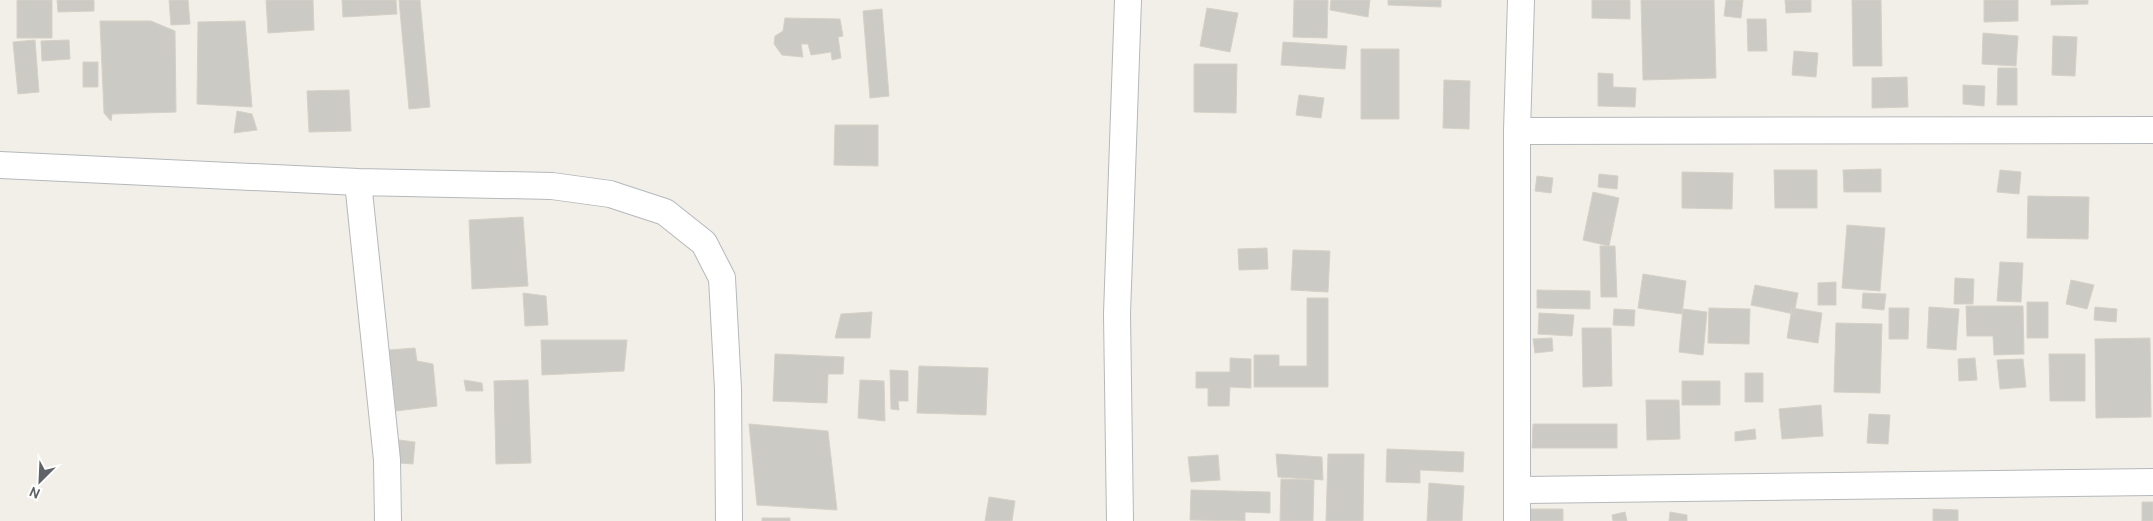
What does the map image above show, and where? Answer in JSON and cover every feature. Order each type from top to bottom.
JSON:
[{"type":"street","points":[[1120,521],[1117,314],[1128,0]]},
{"type":"street","points":[[1516,521],[1517,131],[1521,0]]},
{"type":"street","points":[[1517,131],[2153,130]]},
{"type":"street","points":[[0,165],[358,182],[552,186],[610,194],[665,212],[704,243],[722,278],[728,390],[729,521]]},
{"type":"street","points":[[358,182],[388,460],[388,521]]},
{"type":"street","points":[[1517,490],[2153,482]]},
{"type":"building","points":[[17,0],[52,0],[52,38],[17,38]]},
{"type":"building","points":[[57,0],[94,0],[94,11],[58,12]]},
{"type":"building","points":[[169,0],[188,0],[190,24],[171,25]]},
{"type":"building","points":[[266,0],[313,0],[314,30],[268,33]]},
{"type":"building","points":[[342,0],[396,0],[397,14],[343,17]]},
{"type":"building","points":[[399,0],[420,0],[430,107],[409,109]]},
{"type":"building","points":[[1294,0],[1328,0],[1327,38],[1293,37]]},
{"type":"building","points":[[1331,0],[1370,0],[1368,17],[1330,10]]},
{"type":"building","points":[[1388,0],[1441,0],[1441,7],[1388,5]]},
{"type":"building","points":[[1592,0],[1630,0],[1630,19],[1592,18]]},
{"type":"building","points":[[1641,0],[1714,0],[1716,78],[1643,80]]},
{"type":"building","points":[[1726,0],[1743,0],[1741,18],[1724,16]]},
{"type":"building","points":[[1785,0],[1811,0],[1811,12],[1786,13]]},
{"type":"building","points":[[1852,0],[1881,0],[1882,66],[1853,66]]},
{"type":"building","points":[[1984,0],[2018,0],[2018,21],[1984,22]]},
{"type":"building","points":[[2051,0],[2088,0],[2088,4],[2051,5]]},
{"type":"building","points":[[1207,8],[1238,13],[1230,52],[1200,46]]},
{"type":"building","points":[[882,9],[889,96],[870,98],[863,11]]},
{"type":"building","points":[[785,18],[840,19],[843,36],[838,37],[841,58],[832,60],[831,52],[811,55],[808,44],[801,44],[803,57],[782,55],[774,44],[775,36],[783,31]]},
{"type":"building","points":[[1747,19],[1766,19],[1767,51],[1748,51]]},
{"type":"building","points":[[100,21],[151,21],[175,31],[176,112],[112,114],[111,121],[104,113]]},
{"type":"building","points":[[245,21],[252,107],[197,104],[198,22]]},
{"type":"building","points":[[1983,33],[2018,36],[2016,66],[1982,64]]},
{"type":"building","points":[[2053,36],[2077,37],[2075,76],[2052,75]]},
{"type":"building","points":[[35,40],[39,92],[18,94],[13,42]]},
{"type":"building","points":[[69,40],[70,59],[42,61],[41,41]]},
{"type":"building","points":[[1283,42],[1347,46],[1345,69],[1281,65]]},
{"type":"building","points":[[1361,49],[1399,49],[1399,119],[1361,119]]},
{"type":"building","points":[[1794,51],[1818,53],[1816,77],[1792,75]]},
{"type":"building","points":[[83,62],[98,62],[98,87],[83,87]]},
{"type":"building","points":[[1194,64],[1237,64],[1236,113],[1194,112]]},
{"type":"building","points":[[1998,68],[2017,68],[2017,105],[1997,105]]},
{"type":"building","points":[[1598,73],[1613,74],[1613,87],[1636,88],[1635,107],[1598,106]]},
{"type":"building","points":[[1907,77],[1908,107],[1872,108],[1872,78]]},
{"type":"building","points":[[1444,80],[1470,81],[1469,129],[1443,128]]},
{"type":"building","points":[[1963,85],[1985,86],[1984,106],[1963,104]]},
{"type":"building","points":[[349,90],[351,131],[309,132],[307,91]]},
{"type":"building","points":[[1299,95],[1324,98],[1321,118],[1296,115]]},
{"type":"building","points":[[237,111],[252,114],[257,130],[234,133]]},
{"type":"building","points":[[835,125],[878,125],[878,166],[834,165]]},
{"type":"building","points":[[1881,169],[1881,192],[1844,192],[1843,170]]},
{"type":"building","points":[[1774,170],[1817,170],[1817,208],[1775,208]]},
{"type":"building","points":[[2000,170],[2021,172],[2019,194],[1997,192]]},
{"type":"building","points":[[1682,172],[1733,173],[1732,209],[1682,208]]},
{"type":"building","points":[[1599,174],[1618,176],[1617,189],[1598,187]]},
{"type":"building","points":[[1537,176],[1553,178],[1551,193],[1535,191]]},
{"type":"building","points":[[1593,192],[1619,198],[1609,246],[1583,240]]},
{"type":"building","points":[[2028,196],[2089,197],[2088,239],[2027,238]]},
{"type":"building","points":[[523,217],[528,286],[472,289],[469,220]]},
{"type":"building","points":[[1847,225],[1885,228],[1880,291],[1842,288]]},
{"type":"building","points":[[1600,246],[1615,246],[1617,297],[1601,297]]},
{"type":"building","points":[[1267,248],[1268,269],[1239,270],[1238,249]]},
{"type":"building","points":[[1293,250],[1330,251],[1328,292],[1291,290]]},
{"type":"building","points":[[2000,262],[2023,263],[2021,302],[1997,301]]},
{"type":"building","points":[[1643,274],[1686,281],[1682,314],[1638,308]]},
{"type":"building","points":[[1955,278],[1974,279],[1973,304],[1954,304]]},
{"type":"building","points":[[2071,280],[2094,285],[2087,309],[2066,304]]},
{"type":"building","points":[[1836,282],[1836,305],[1818,305],[1818,283]]},
{"type":"building","points":[[1755,285],[1798,293],[1794,314],[1751,305]]},
{"type":"building","points":[[1537,290],[1590,291],[1590,309],[1537,308]]},
{"type":"building","points":[[523,293],[546,296],[548,325],[525,326]]},
{"type":"building","points":[[1863,293],[1886,294],[1884,310],[1862,308]]},
{"type":"building","points":[[1307,298],[1328,298],[1328,387],[1254,387],[1254,355],[1279,355],[1279,366],[1307,366]]},
{"type":"building","points":[[2027,302],[2048,302],[2048,338],[2027,338]]},
{"type":"building","points":[[1966,306],[2023,306],[2024,354],[1994,355],[1993,336],[1967,336]]},
{"type":"building","points":[[1929,307],[1959,309],[1956,350],[1927,348]]},
{"type":"building","points":[[2095,307],[2117,309],[2116,322],[2094,320]]},
{"type":"building","points":[[1709,308],[1750,309],[1749,344],[1708,343]]},
{"type":"building","points":[[1792,308],[1822,313],[1818,343],[1787,338]]},
{"type":"building","points":[[1889,308],[1909,308],[1908,339],[1889,339]]},
{"type":"building","points":[[1614,309],[1635,310],[1634,326],[1613,325]]},
{"type":"building","points":[[1683,309],[1707,312],[1703,355],[1679,352]]},
{"type":"building","points":[[872,312],[870,338],[835,338],[841,314]]},
{"type":"building","points":[[1539,313],[1574,315],[1572,336],[1538,334]]},
{"type":"building","points":[[1836,323],[1882,324],[1880,393],[1834,392]]},
{"type":"building","points":[[1582,328],[1611,328],[1612,386],[1583,387]]},
{"type":"building","points":[[1552,338],[1553,351],[1535,353],[1533,339]]},
{"type":"building","points":[[2150,338],[2151,417],[2096,418],[2095,339]]},
{"type":"building","points":[[541,340],[627,340],[624,371],[542,375]]},
{"type":"building","points":[[415,348],[417,361],[433,364],[437,406],[396,411],[389,350]]},
{"type":"building","points":[[775,354],[844,357],[843,374],[828,374],[827,403],[773,401]]},
{"type":"building","points":[[2049,354],[2085,354],[2085,401],[2050,401]]},
{"type":"building","points":[[1230,358],[1251,359],[1251,388],[1230,387],[1229,406],[1208,406],[1208,388],[1196,388],[1196,372],[1230,372]]},
{"type":"building","points":[[1975,358],[1977,380],[1959,381],[1958,359]]},
{"type":"building","points":[[2023,359],[2026,387],[2000,389],[1997,360]]},
{"type":"building","points":[[919,366],[988,368],[986,415],[917,413]]},
{"type":"building","points":[[890,370],[908,371],[908,401],[898,401],[899,410],[891,409]]},
{"type":"building","points":[[1745,373],[1763,373],[1763,402],[1745,402]]},
{"type":"building","points":[[464,380],[482,383],[483,391],[466,391]]},
{"type":"building","points":[[528,380],[531,463],[496,464],[494,381]]},
{"type":"building","points":[[860,380],[884,381],[885,421],[858,418]]},
{"type":"building","points":[[1682,381],[1720,381],[1720,405],[1682,405]]},
{"type":"building","points":[[1646,400],[1679,400],[1680,439],[1647,440]]},
{"type":"building","points":[[1821,405],[1823,436],[1782,439],[1779,409]]},
{"type":"building","points":[[1869,414],[1890,415],[1888,444],[1867,443]]},
{"type":"building","points":[[749,424],[828,431],[837,510],[757,505]]},
{"type":"building","points":[[1533,424],[1617,424],[1617,448],[1532,448]]},
{"type":"building","points":[[1755,429],[1756,439],[1735,441],[1735,432]]},
{"type":"building","points":[[399,440],[415,442],[413,464],[399,463]]},
{"type":"building","points":[[1387,449],[1464,452],[1463,472],[1420,470],[1420,483],[1386,482]]},
{"type":"building","points":[[1276,454],[1322,457],[1323,480],[1278,477]]},
{"type":"building","points":[[1328,454],[1364,454],[1363,521],[1326,521]]},
{"type":"building","points":[[1218,455],[1220,480],[1191,482],[1188,457]]},
{"type":"building","points":[[1281,479],[1314,480],[1313,521],[1280,521]]},
{"type":"building","points":[[1429,483],[1464,486],[1462,521],[1427,521]]},
{"type":"building","points":[[1191,490],[1270,492],[1270,513],[1245,512],[1245,521],[1190,520]]},
{"type":"building","points":[[989,497],[1015,501],[1012,521],[985,521]]},
{"type":"building","points":[[2142,502],[2153,502],[2153,521],[2142,521]]},
{"type":"building","points":[[1528,509],[1563,509],[1563,521],[1528,521]]},
{"type":"building","points":[[1933,509],[1958,510],[1958,521],[1933,521]]},
{"type":"building","points":[[1625,512],[1627,521],[1613,521],[1612,515]]},
{"type":"building","points":[[1670,512],[1687,515],[1687,521],[1669,521]]},
{"type":"building","points":[[762,518],[790,518],[790,521],[762,521]]}]
